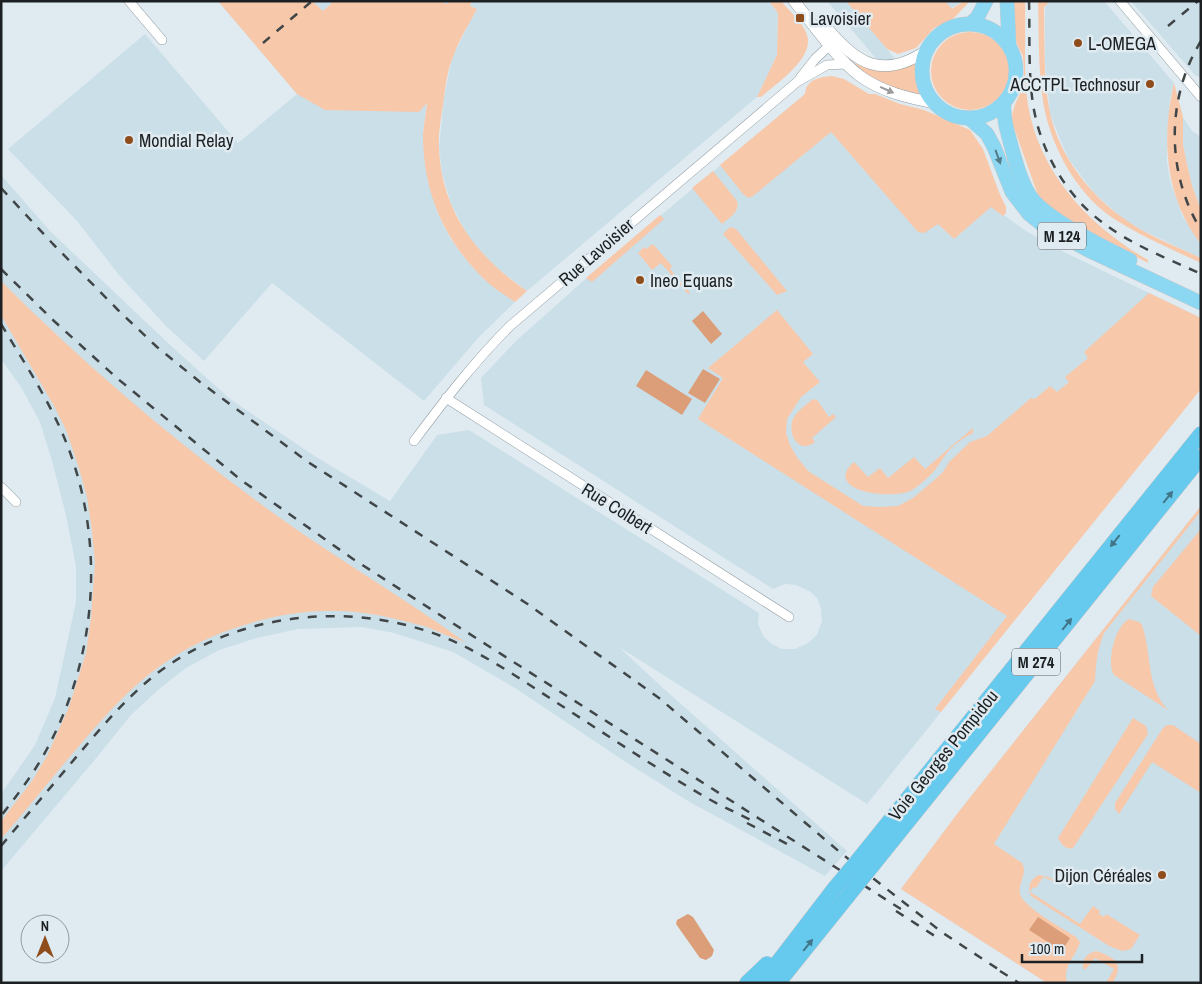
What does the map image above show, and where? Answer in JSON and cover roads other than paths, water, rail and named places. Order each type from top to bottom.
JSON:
[{"type":"highway","name":"Voie Georges Pompidou","points":[[778,983],[840,893],[1201,434]]},
{"type":"highway","name":"Voie Georges Pompidou","points":[[865,862],[1201,458]]},
{"type":"highway","name":"Voie Georges Pompidou","points":[[762,983],[821,906],[840,893]]},
{"type":"highway","points":[[747,983],[778,954],[821,906]]},
{"type":"main road","points":[[970,24],[986,1]]},
{"type":"main road","points":[[1007,1],[1009,45],[1015,59],[1016,75],[1012,90],[1004,103],[988,114],[969,118],[956,116],[945,111],[935,103],[927,92],[922,65],[926,51],[940,34],[954,27],[970,24],[992,30],[1009,45]]},
{"type":"main road","name":"M 124","points":[[1004,103],[1004,121],[1014,155],[1027,190],[1032,198],[1052,216],[1120,255],[1201,294]]},
{"type":"main road","name":"M 124","points":[[969,118],[987,134],[1016,197],[1029,214],[1044,226],[1090,252],[1201,303]]},
{"type":"street","points":[[129,1],[162,40]]},
{"type":"street","points":[[794,1],[830,45],[850,60],[892,66],[908,62],[926,51]]},
{"type":"street","points":[[803,1],[843,47],[861,77],[906,98],[935,103]]},
{"type":"street","points":[[1120,1],[1201,96]]},
{"type":"street","name":"Rue Lavoisier","points":[[797,82],[815,59],[830,45]]},
{"type":"street","name":"Rue Lavoisier","points":[[414,441],[446,398],[483,354],[510,326],[797,82],[827,65],[850,60]]},
{"type":"street","name":"Rue Colbert","points":[[446,398],[789,617]]},
{"type":"street","points":[[1,487],[16,502]]},
{"type":"railway","points":[[263,43],[312,1]]},
{"type":"railway","points":[[1029,1],[1030,66],[1033,104],[1042,139],[1058,172],[1079,201],[1092,214],[1117,233],[1140,246],[1201,274]]},
{"type":"railway","points":[[1168,26],[1198,1]]},
{"type":"railway","points":[[1201,41],[1181,87],[1176,111],[1175,136],[1176,160],[1181,184],[1201,230]]},
{"type":"railway","points":[[1,188],[118,310],[157,347],[200,382],[308,462],[526,603],[659,698],[842,854],[943,933],[1004,973]]},
{"type":"railway","points":[[1,269],[54,321],[118,379],[241,480],[353,559],[904,911]]},
{"type":"railway","points":[[1,324],[46,399],[68,447],[80,484],[91,560],[90,599],[86,637],[77,675],[64,712],[38,765],[1,816]]},
{"type":"railway","points":[[1,846],[104,724],[155,675],[186,654],[220,638],[256,626],[293,619],[330,616],[368,618],[405,625],[457,643],[503,668],[688,787],[755,822]]},
{"type":"railway","points":[[747,823],[789,845]]},
{"type":"railway","points":[[896,911],[938,938]]},
{"type":"railway","points":[[1000,971],[1019,983]]},
{"type":"place","name":"Lavoisier","points":[[800,18]]},
{"type":"place","name":"L-OMEGA","points":[[1078,43]]},
{"type":"place","name":"ACCTPL Technosur","points":[[1150,84]]},
{"type":"place","name":"Mondial Relay","points":[[129,140]]},
{"type":"place","name":"Ineo Equans","points":[[640,280]]},
{"type":"place","name":"Dijon Céréales","points":[[1162,875]]}]
